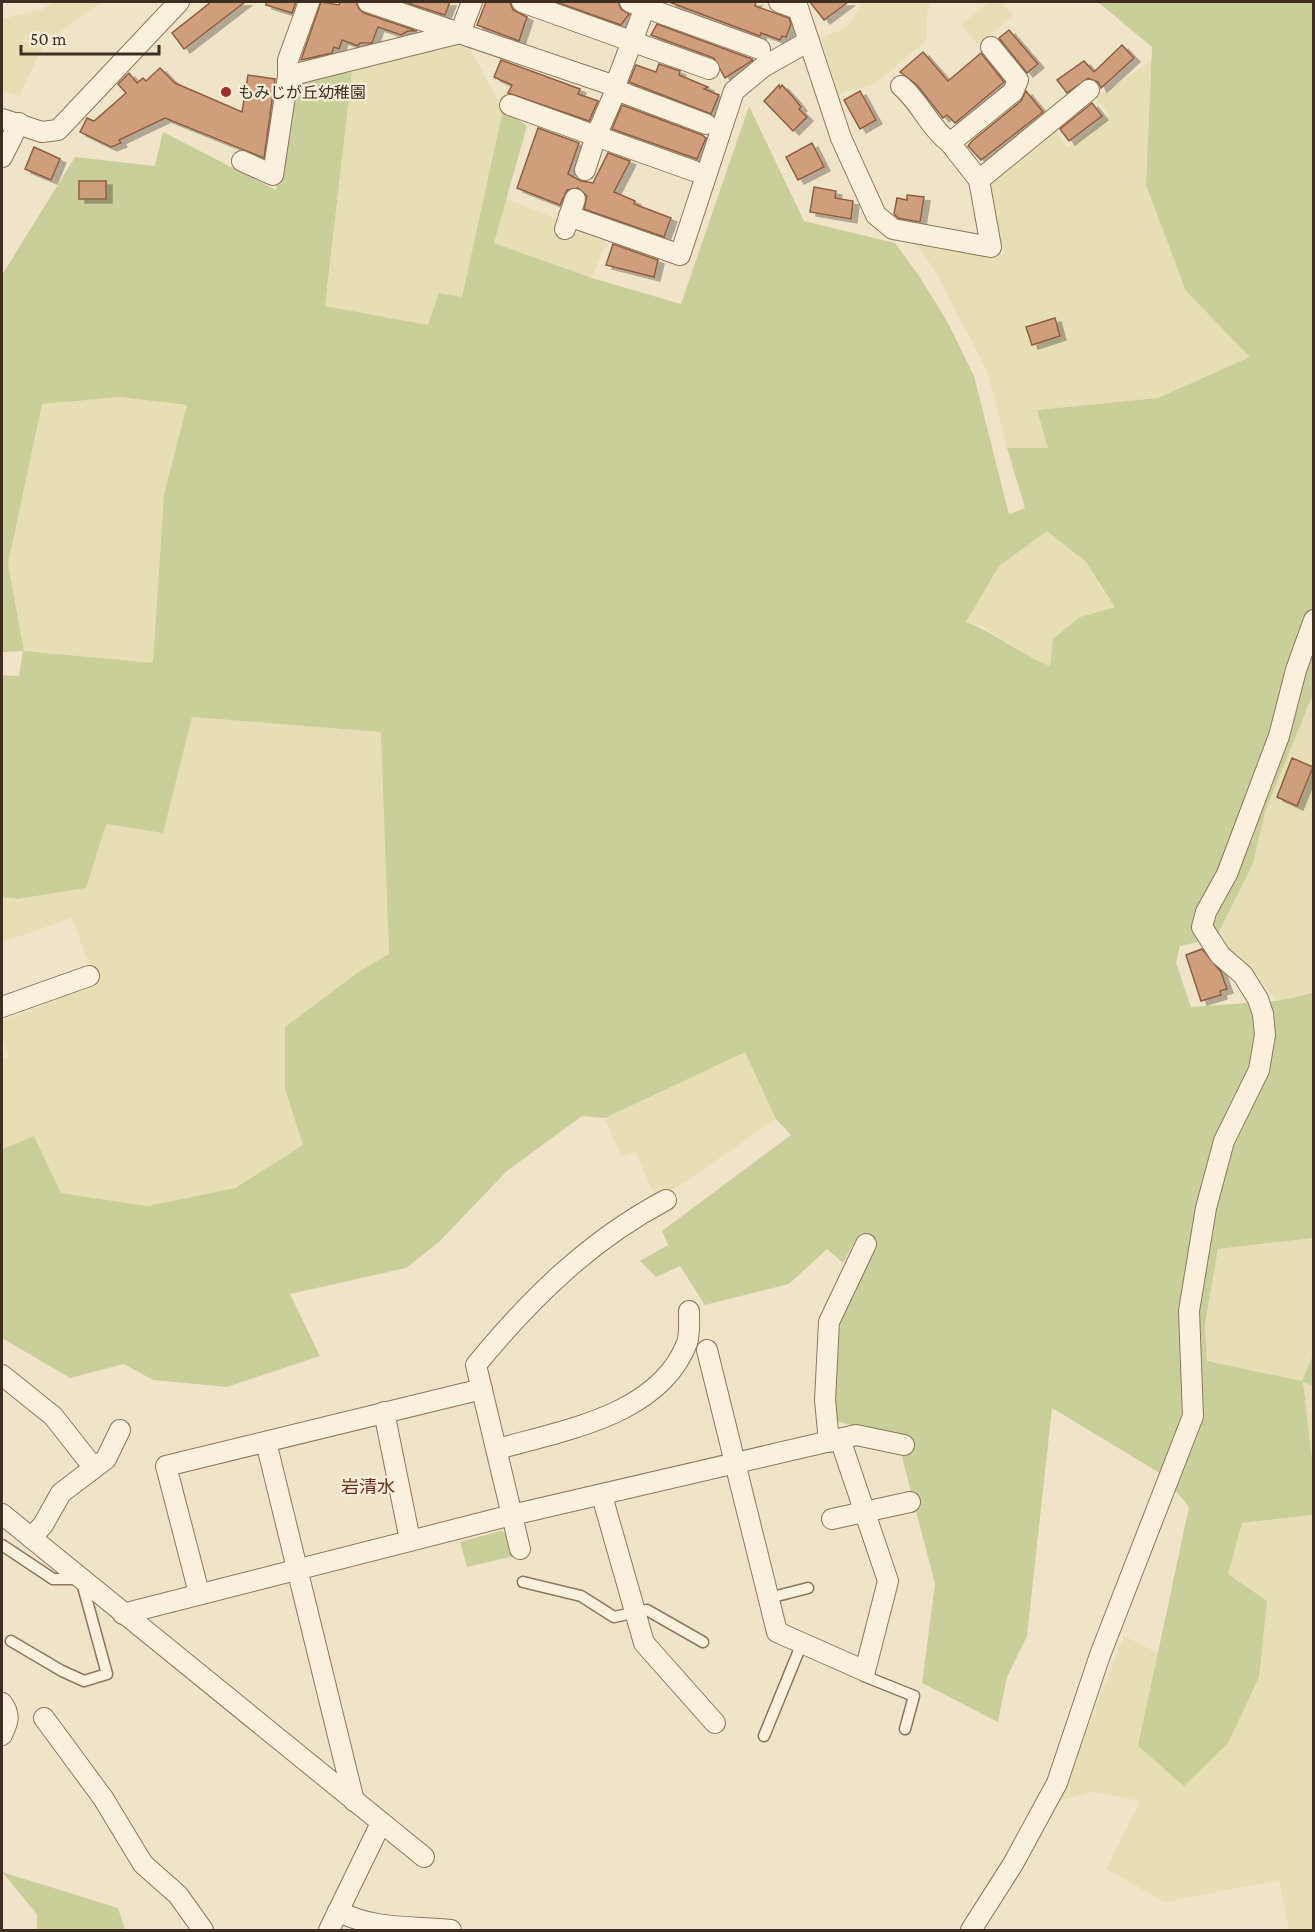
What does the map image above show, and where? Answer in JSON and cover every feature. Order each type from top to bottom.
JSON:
[{"type":"street","points":[[2,157],[10,121],[42,132],[58,130],[179,2]]},
{"type":"street","points":[[242,161],[273,175],[288,76],[288,60],[309,2]]},
{"type":"street","points":[[368,2],[615,88],[706,124]]},
{"type":"street","points":[[460,33],[472,2]]},
{"type":"street","points":[[522,2],[709,69]]},
{"type":"street","points":[[779,2],[797,5],[842,138],[876,215],[893,230],[991,247],[979,180],[950,143],[938,134],[920,105],[901,86]]},
{"type":"street","points":[[585,170],[596,136],[634,42],[641,3],[760,49]]},
{"type":"street","points":[[288,76],[460,33]]},
{"type":"street","points":[[570,214],[680,255],[734,91],[764,67],[809,41]]},
{"type":"street","points":[[950,143],[1017,86],[1018,80],[991,47]]},
{"type":"street","points":[[979,180],[1089,90]]},
{"type":"street","points":[[510,105],[694,171]]},
{"type":"street","points":[[971,1930],[1013,1864],[1057,1783],[1100,1655],[1193,1416],[1189,1311],[1206,1208],[1220,1150],[1259,1070],[1265,1035],[1263,1014],[1258,999],[1243,975],[1220,955],[1202,927],[1206,912],[1227,874],[1279,736],[1296,670],[1314,620]]},
{"type":"street","points":[[2,1007],[89,976]]},
{"type":"street","points":[[520,1549],[498,1449],[476,1365],[513,1319],[553,1280],[603,1239],[633,1218],[666,1200]]},
{"type":"street","points":[[707,1350],[777,1632],[865,1671],[888,1581],[864,1512],[834,1441],[825,1400],[829,1322],[866,1244]]},
{"type":"street","points":[[498,1449],[612,1415],[662,1383],[680,1358],[688,1341],[689,1311]]},
{"type":"street","points":[[2,1375],[53,1416],[94,1468]]},
{"type":"street","points":[[199,1593],[166,1466],[482,1389]]},
{"type":"street","points":[[384,1412],[410,1540]]},
{"type":"street","points":[[31,1538],[43,1525],[61,1493],[106,1459],[120,1430]]},
{"type":"street","points":[[123,1614],[512,1515],[602,1496],[856,1435],[904,1445]]},
{"type":"street","points":[[266,1442],[354,1801]]},
{"type":"street","points":[[602,1496],[644,1643],[715,1723]]},
{"type":"street","points":[[832,1519],[910,1502]]},
{"type":"street","points":[[2,1514],[424,1857]]},
{"type":"street","points":[[2,1702],[9,1721],[2,1735]]},
{"type":"street","points":[[44,1718],[103,1798],[143,1864],[178,1895],[203,1930]]},
{"type":"street","points":[[329,1930],[381,1823]]},
{"type":"street","points":[[338,1911],[350,1918],[383,1925],[451,1930]]},
{"type":"lane","points":[[2,1545],[53,1579],[81,1580],[107,1674],[84,1681],[62,1671],[11,1641]]},
{"type":"lane","points":[[524,1582],[581,1596],[614,1617],[647,1610],[704,1642]]},
{"type":"lane","points":[[769,1598],[808,1588]]},
{"type":"lane","points":[[764,1736],[802,1643]]},
{"type":"lane","points":[[865,1671],[864,1676],[914,1696],[905,1729]]},
{"type":"shaded area","points":[[53,2],[102,2],[57,34],[48,36],[19,96],[2,90],[2,19],[43,9]]},
{"type":"shaded area","points":[[863,2],[931,2],[927,14],[927,40],[875,84],[838,94],[821,38],[846,28]]},
{"type":"shaded area","points":[[990,2],[1001,2],[1013,16],[978,45],[961,24]]},
{"type":"shaded area","points":[[449,43],[468,45],[503,110],[462,297],[428,325],[325,306],[352,72]]},
{"type":"shaded area","points":[[1151,61],[1146,185],[1186,291],[1251,357],[1158,398],[1037,410],[1049,448],[1007,448],[987,371],[934,269],[915,243],[1004,255],[986,184],[1053,128],[1068,148],[1109,115],[1096,98]]},
{"type":"shaded area","points":[[506,199],[607,239],[592,278],[493,243]]},
{"type":"shaded area","points":[[120,397],[187,404],[164,494],[153,664],[23,651],[8,564],[42,403]]},
{"type":"shaded area","points":[[1047,531],[1086,562],[1115,607],[1080,617],[1050,666],[1034,660],[981,626],[966,622],[999,566]]},
{"type":"shaded area","points":[[1313,694],[1313,993],[1277,1001],[1250,968],[1216,938],[1253,864],[1265,812]]},
{"type":"shaded area","points":[[192,717],[382,732],[389,955],[360,971],[285,1089],[303,1145],[234,1188],[147,1206],[61,1193],[34,1136],[2,1149],[2,1060],[9,1057],[2,1035],[2,1021],[96,983],[72,918],[2,942],[2,897],[17,899],[106,824],[163,833]]},
{"type":"shaded area","points":[[745,1051],[776,1119],[676,1188],[654,1195],[636,1152],[621,1156],[605,1118]]},
{"type":"shaded area","points":[[1313,1238],[1313,1355],[1303,1381],[1206,1361],[1205,1324],[1218,1249]]},
{"type":"shaded area","points":[[1303,1381],[1313,1386],[1313,1468]]},
{"type":"shaded area","points":[[1313,1515],[1313,1930],[1289,1930],[1279,1880],[1165,1902],[1106,1869],[1140,1801],[1092,1792],[1059,1801],[1124,1636],[1158,1653],[1139,1746],[1228,1574],[1242,1523]]},
{"type":"green space","points":[[1098,2],[1313,2],[1313,694],[1265,812],[1253,864],[1216,938],[1180,946],[1176,963],[1191,1007],[1277,1001],[1313,993],[1313,1238],[1218,1249],[1205,1324],[1207,1361],[1302,1381],[1313,1355],[1313,1386],[1303,1382],[1313,1468],[1313,1515],[1242,1523],[1228,1574],[1267,1601],[1259,1677],[1228,1743],[1184,1786],[1138,1746],[1189,1507],[1163,1475],[1052,1408],[1027,1636],[1007,1677],[998,1722],[922,1683],[935,1584],[902,1457],[909,1440],[835,1421],[833,1383],[839,1321],[876,1246],[856,1239],[843,1263],[827,1249],[789,1284],[705,1305],[680,1266],[656,1277],[640,1261],[668,1245],[662,1231],[791,1135],[776,1119],[745,1052],[605,1118],[582,1116],[507,1171],[439,1242],[406,1268],[290,1294],[320,1356],[227,1387],[153,1380],[124,1364],[70,1378],[2,1338],[2,1149],[34,1136],[61,1193],[147,1206],[235,1188],[303,1145],[285,1089],[285,1027],[360,971],[389,954],[381,732],[192,717],[163,833],[106,824],[86,888],[17,899],[2,897],[2,675],[19,676],[23,651],[2,652],[2,275],[75,157],[155,166],[163,132],[276,190],[291,97],[302,79],[352,72],[325,306],[428,325],[439,293],[462,297],[503,110],[527,126],[494,243],[592,278],[681,304],[749,106],[804,221],[895,243],[919,276],[948,323],[974,376],[1009,514],[1025,508],[1007,448],[1048,448],[1037,410],[1158,398],[1250,357],[1186,291],[1146,185],[1152,47]],"holes":[[[120,397],[187,405],[164,494],[153,663],[24,651],[8,564],[42,404]],[[1047,531],[1086,562],[1115,607],[1080,617],[1053,639],[1050,666],[966,622],[999,566]]]},
{"type":"green space","points":[[501,1531],[507,1534],[514,1556],[467,1567],[460,1542]]},
{"type":"green space","points":[[2,1872],[118,1908],[125,1930],[37,1930],[37,1914]]},
{"type":"building","points":[[211,2],[245,2],[184,49],[172,33]]},
{"type":"building","points":[[266,2],[296,2],[292,13],[266,5]]},
{"type":"building","points":[[321,2],[339,5],[340,2],[356,2],[364,13],[417,31],[408,31],[401,35],[378,27],[372,43],[360,43],[358,46],[342,40],[339,49],[334,47],[332,53],[301,60]]},
{"type":"building","points":[[404,2],[450,2],[445,15]]},
{"type":"building","points":[[486,2],[510,2],[513,10],[527,17],[519,41],[477,25]]},
{"type":"building","points":[[556,2],[618,2],[621,9],[629,14],[621,25]]},
{"type":"building","points":[[669,2],[756,2],[755,6],[789,18],[791,24],[786,37],[782,36],[780,40],[761,33],[760,36]]},
{"type":"building","points":[[810,2],[848,2],[824,20]]},
{"type":"building","points":[[657,24],[753,60],[725,78],[714,58],[651,35]]},
{"type":"building","points":[[1009,30],[1038,64],[1027,73],[999,38]]},
{"type":"building","points":[[1122,45],[1134,58],[1101,88],[1098,82],[1088,78],[1067,93],[1057,80],[1084,61],[1094,72]]},
{"type":"building","points":[[923,52],[948,81],[981,53],[1004,82],[955,123],[947,115],[943,118],[917,85],[900,72]]},
{"type":"building","points":[[501,60],[580,89],[578,94],[598,101],[589,121],[508,93],[512,85],[494,77]]},
{"type":"building","points":[[659,64],[680,71],[679,75],[708,87],[704,89],[719,95],[711,114],[629,82],[636,65],[656,72]]},
{"type":"building","points":[[160,68],[175,83],[242,112],[248,75],[275,79],[264,158],[165,118],[119,140],[121,143],[111,147],[80,132],[87,118],[94,121],[126,93],[118,84],[129,73],[137,83],[143,78],[146,81]]},
{"type":"building","points":[[779,85],[780,88],[782,85],[794,98],[801,107],[799,109],[807,117],[793,131],[764,101]]},
{"type":"building","points":[[860,91],[876,120],[860,129],[844,100]]},
{"type":"building","points":[[1026,91],[1043,112],[981,160],[968,146],[1021,101]]},
{"type":"building","points":[[1092,103],[1102,116],[1069,141],[1060,129]]},
{"type":"building","points":[[622,105],[702,135],[706,138],[697,159],[612,129]]},
{"type":"building","points":[[538,128],[579,143],[568,174],[581,181],[593,183],[608,153],[630,161],[614,192],[635,201],[634,204],[671,218],[664,237],[584,209],[587,196],[578,188],[567,190],[560,205],[517,188]]},
{"type":"building","points":[[812,143],[824,167],[798,180],[786,157]]},
{"type":"building","points":[[34,147],[60,159],[51,180],[25,169]]},
{"type":"building","points":[[79,181],[106,181],[106,199],[79,199]]},
{"type":"building","points":[[814,187],[836,191],[835,198],[853,201],[851,219],[810,212]]},
{"type":"building","points":[[907,195],[924,197],[920,222],[898,218],[894,214],[897,198],[907,200]]},
{"type":"building","points":[[613,244],[658,260],[654,277],[606,265]]},
{"type":"building","points":[[1055,318],[1060,336],[1032,345],[1026,327]]},
{"type":"building","points":[[1292,758],[1313,767],[1297,806],[1277,797]]},
{"type":"building","points":[[1202,949],[1221,972],[1227,989],[1220,991],[1221,995],[1201,1001],[1186,955]]},
{"type":"place","name":"もみじが丘幼稚園","points":[[226,92]]},
{"type":"district","name":"岩清水","points":[[368,1487]]}]
